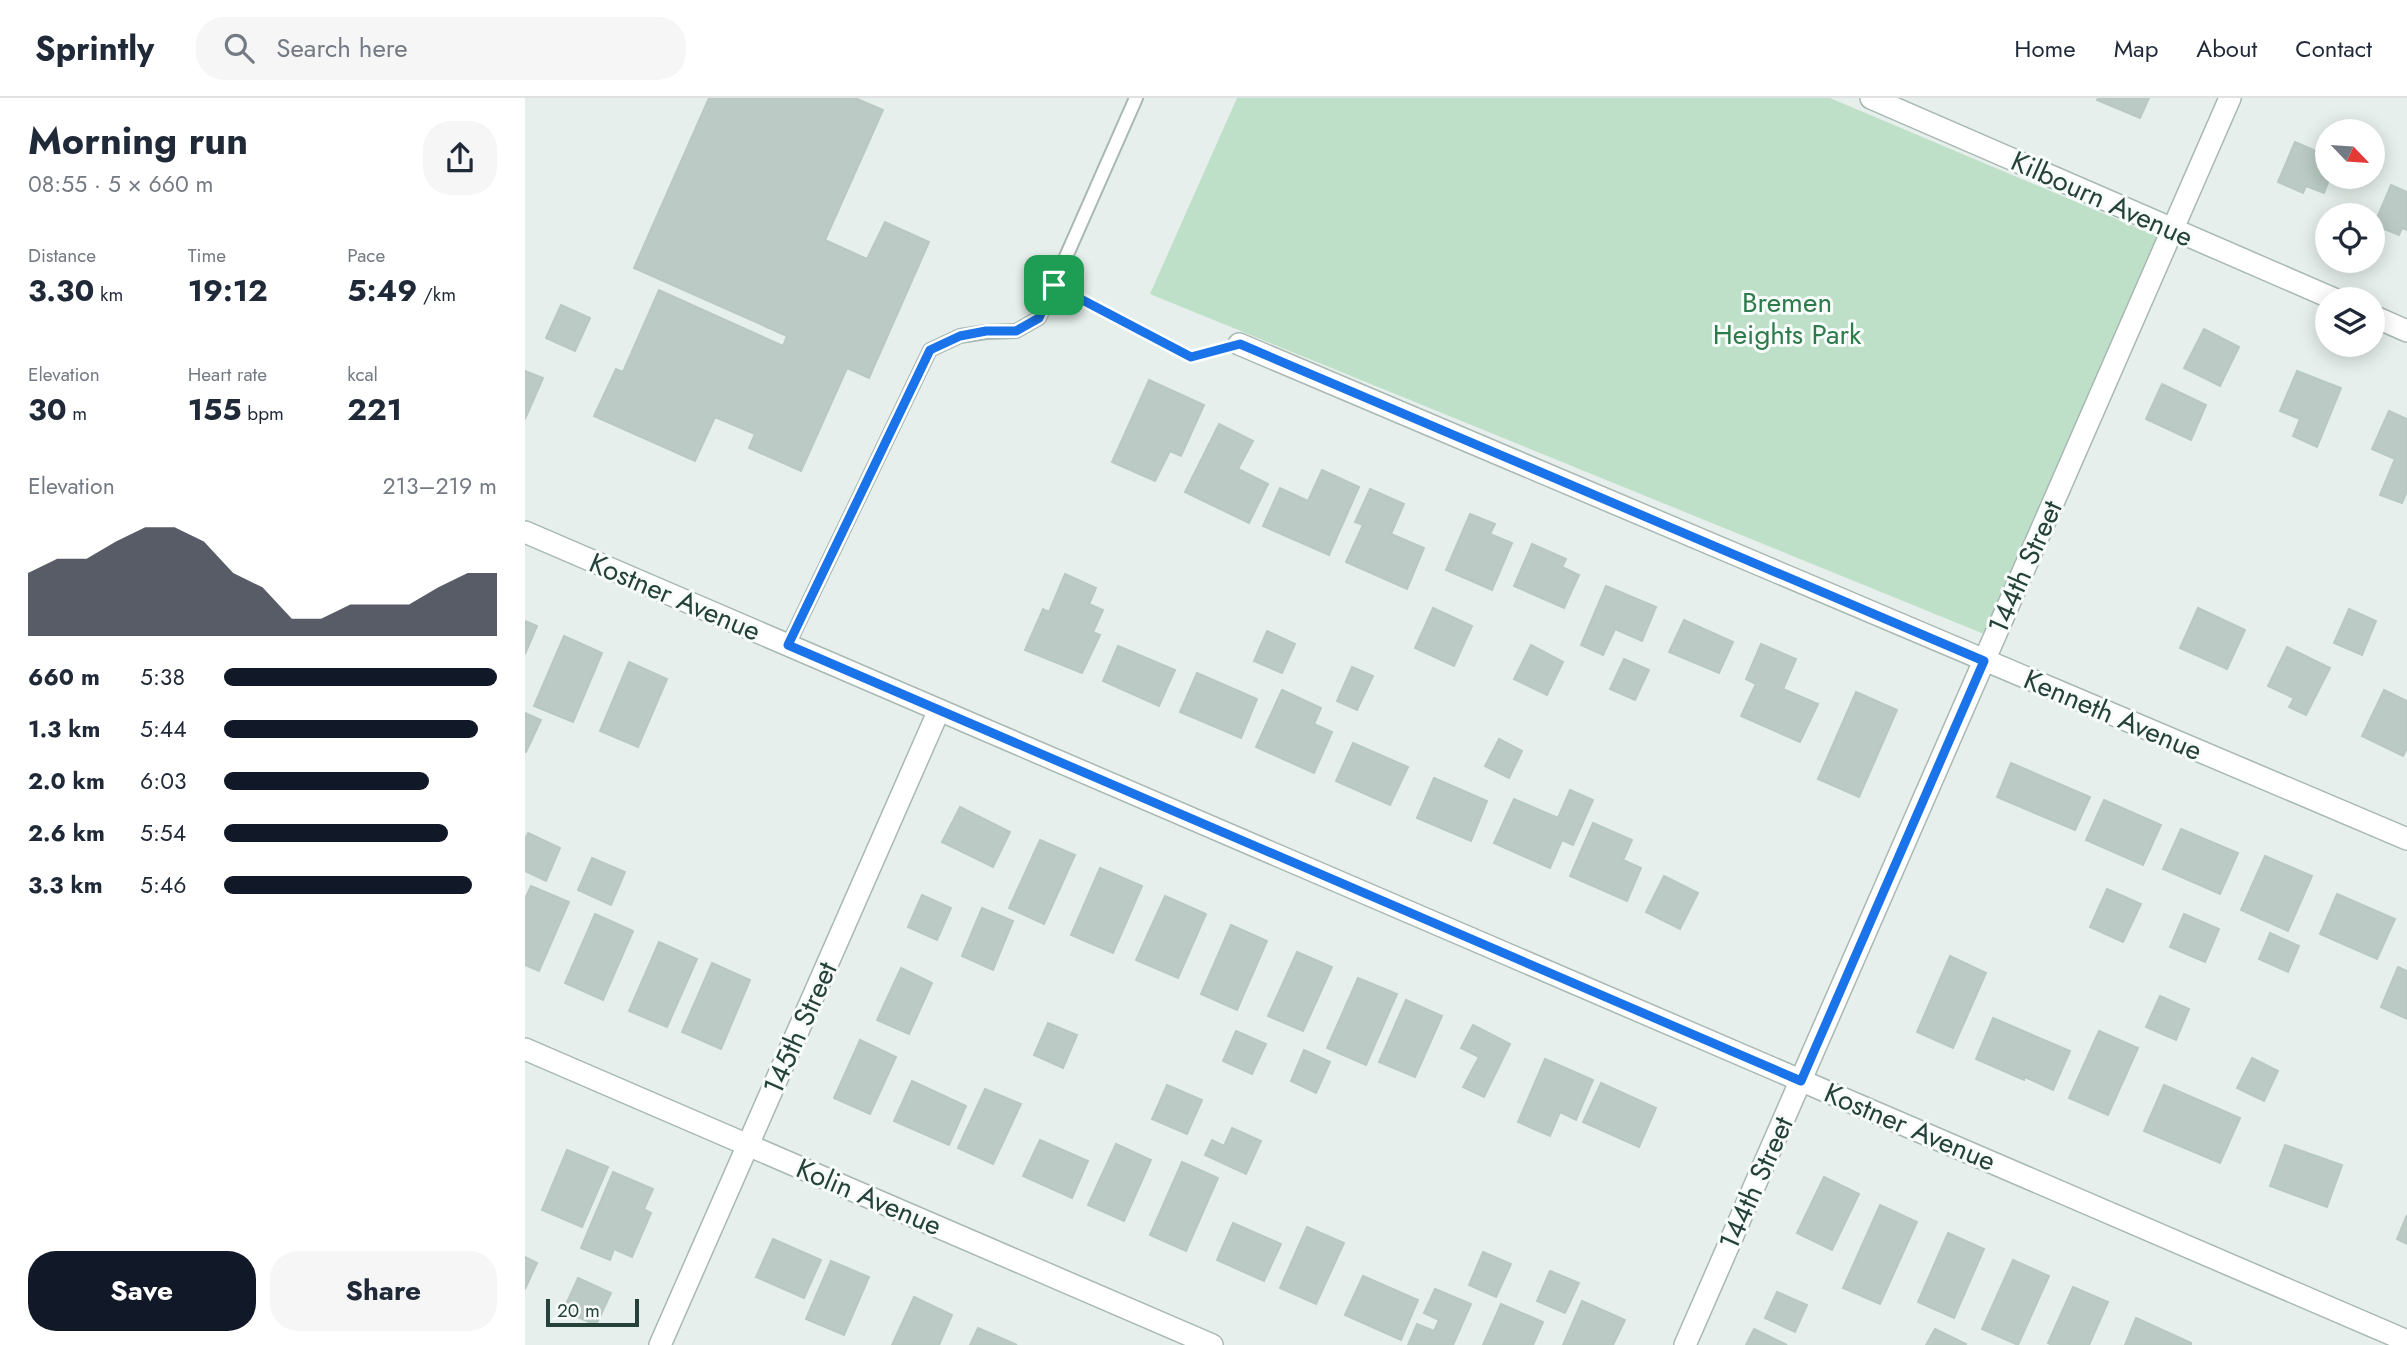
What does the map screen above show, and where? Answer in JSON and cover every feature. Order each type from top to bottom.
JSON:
[{"type":"street","name":"Kilbourn Avenue","points":[[1871,98],[2315,291]]},
{"type":"street","name":"144th Street","points":[[1685,1345],[2230,98]]},
{"type":"street","points":[[2385,321],[2407,331]]},
{"type":"street","name":"Kenneth Avenue","points":[[1240,344],[2407,839]]},
{"type":"street","name":"Kostner Avenue","points":[[525,532],[2407,1341]]},
{"type":"street","name":"145th Street","points":[[660,1345],[939,710]]},
{"type":"street","name":"Kolin Avenue","points":[[525,1049],[1212,1345]]},
{"type":"lane","points":[[788,645],[930,350],[960,336],[986,331],[1016,331],[1039,318],[1136,98]]},
{"type":"path","points":[[1054,285],[1191,357],[1240,344]]},
{"type":"green space","name":"Bremen Heights Park","points":[[1237,98],[1830,98],[2159,237],[1984,634],[1150,294]]},
{"type":"building","points":[[709,98],[855,98],[883,110],[825,240],[867,259],[885,222],[929,242],[869,378],[847,368],[801,471],[749,448],[755,434],[715,417],[695,461],[594,416],[616,369],[623,372],[659,290],[783,346],[787,336],[634,268]]},
{"type":"building","points":[[2149,98],[2140,118],[2097,100]]},
{"type":"building","points":[[2295,142],[2315,151],[2315,189],[2326,189],[2324,193],[2306,186],[2303,193],[2278,182]]},
{"type":"building","points":[[2391,185],[2407,192],[2407,230],[2402,228],[2399,235],[2385,229],[2383,203]]},
{"type":"building","points":[[561,305],[590,318],[575,351],[546,338]]},
{"type":"building","points":[[2204,329],[2239,347],[2220,386],[2184,368]]},
{"type":"building","points":[[525,371],[543,378],[525,419]]},
{"type":"building","points":[[2297,371],[2341,388],[2317,447],[2293,436],[2300,419],[2280,411]]},
{"type":"building","points":[[1149,380],[1204,405],[1181,456],[1170,451],[1155,481],[1112,462]]},
{"type":"building","points":[[2162,384],[2206,405],[2191,440],[2146,419]]},
{"type":"building","points":[[2389,411],[2407,419],[2407,491],[2402,503],[2380,495],[2395,459],[2372,449]]},
{"type":"building","points":[[1219,424],[1253,441],[1238,469],[1268,484],[1249,523],[1185,492]]},
{"type":"building","points":[[1322,470],[1359,487],[1329,555],[1263,526],[1280,488],[1308,501]]},
{"type":"building","points":[[1370,489],[1404,504],[1391,534],[1424,548],[1407,589],[1346,562],[1363,525],[1355,522]]},
{"type":"building","points":[[1470,514],[1495,524],[1490,534],[1512,543],[1492,590],[1446,570]]},
{"type":"building","points":[[1532,544],[1566,559],[1562,567],[1579,575],[1564,608],[1514,586]]},
{"type":"building","points":[[1065,574],[1096,588],[1089,604],[1103,610],[1093,632],[1100,635],[1082,673],[1025,650],[1043,609],[1049,612]]},
{"type":"building","points":[[1606,586],[1656,607],[1642,641],[1615,629],[1603,655],[1581,645]]},
{"type":"building","points":[[1433,608],[1472,626],[1454,666],[1415,648]]},
{"type":"building","points":[[2198,608],[2245,630],[2227,669],[2180,648]]},
{"type":"building","points":[[2349,609],[2376,621],[2362,655],[2334,643]]},
{"type":"building","points":[[1684,620],[1733,642],[1719,673],[1669,652]]},
{"type":"building","points":[[525,621],[537,626],[525,654]]},
{"type":"building","points":[[1267,631],[1295,644],[1282,673],[1254,661]]},
{"type":"building","points":[[564,636],[602,653],[573,722],[534,706]]},
{"type":"building","points":[[1761,644],[1796,659],[1783,689],[1818,704],[1800,742],[1741,716],[1756,684],[1746,679]]},
{"type":"building","points":[[1531,645],[1563,662],[1547,695],[1514,679]]},
{"type":"building","points":[[1118,646],[1175,670],[1159,706],[1103,681]]},
{"type":"building","points":[[2287,647],[2330,668],[2306,715],[2289,707],[2294,698],[2268,686]]},
{"type":"building","points":[[1624,659],[1649,670],[1635,700],[1610,689]]},
{"type":"building","points":[[629,662],[667,679],[638,747],[600,731]]},
{"type":"building","points":[[1352,667],[1373,676],[1357,710],[1337,701]]},
{"type":"building","points":[[1197,673],[1257,699],[1241,738],[1180,712]]},
{"type":"building","points":[[1282,690],[1321,708],[1314,724],[1332,732],[1314,773],[1256,747]]},
{"type":"building","points":[[2384,690],[2407,701],[2407,748],[2403,756],[2362,736]]},
{"type":"building","points":[[1856,692],[1897,710],[1859,797],[1818,779]]},
{"type":"building","points":[[525,713],[541,720],[526,752],[525,752]]},
{"type":"building","points":[[1499,739],[1522,751],[1509,778],[1485,766]]},
{"type":"building","points":[[1353,743],[1408,767],[1390,805],[1336,781]]},
{"type":"building","points":[[2011,763],[2090,797],[2075,830],[1997,797]]},
{"type":"building","points":[[1434,778],[1487,801],[1471,841],[1417,818]]},
{"type":"building","points":[[1570,790],[1593,800],[1573,845],[1562,840],[1550,868],[1494,843],[1514,799],[1558,818]]},
{"type":"building","points":[[2104,800],[2161,825],[2143,865],[2086,840]]},
{"type":"building","points":[[960,807],[1010,832],[993,867],[942,842]]},
{"type":"building","points":[[1593,823],[1632,840],[1623,860],[1641,868],[1627,901],[1570,876]]},
{"type":"building","points":[[2181,829],[2238,853],[2220,894],[2163,869]]},
{"type":"building","points":[[528,833],[560,848],[546,881],[525,871],[525,839]]},
{"type":"building","points":[[1040,840],[1075,855],[1044,924],[1009,908]]},
{"type":"building","points":[[2265,856],[2312,876],[2288,931],[2241,910]]},
{"type":"building","points":[[592,858],[625,872],[611,905],[578,890]]},
{"type":"building","points":[[1100,868],[1142,886],[1113,953],[1071,935]]},
{"type":"building","points":[[1664,876],[1698,893],[1680,929],[1646,912]]},
{"type":"building","points":[[531,886],[569,902],[539,971],[525,965],[525,899]]},
{"type":"building","points":[[2107,889],[2141,904],[2123,942],[2090,927]]},
{"type":"building","points":[[2337,894],[2395,919],[2377,959],[2320,934]]},
{"type":"building","points":[[922,895],[951,908],[937,940],[908,927]]},
{"type":"building","points":[[1165,896],[1206,914],[1178,978],[1136,960]]},
{"type":"building","points":[[982,908],[1013,921],[993,970],[962,956]]},
{"type":"building","points":[[595,914],[633,931],[603,1000],[565,983]]},
{"type":"building","points":[[2184,914],[2219,929],[2205,962],[2170,947]]},
{"type":"building","points":[[1231,925],[1267,941],[1237,1010],[1201,994]]},
{"type":"building","points":[[2270,933],[2299,946],[2288,972],[2259,959]]},
{"type":"building","points":[[659,942],[697,959],[667,1027],[629,1011]]},
{"type":"building","points":[[1297,952],[1332,967],[1303,1031],[1268,1016]]},
{"type":"building","points":[[1950,956],[1986,973],[1953,1048],[1917,1032]]},
{"type":"building","points":[[712,963],[750,980],[721,1049],[682,1032]]},
{"type":"building","points":[[2398,967],[2407,971],[2407,1019],[2381,1007]]},
{"type":"building","points":[[901,968],[932,983],[909,1034],[877,1020]]},
{"type":"building","points":[[1358,978],[1397,994],[1366,1065],[1327,1048]]},
{"type":"building","points":[[2160,996],[2189,1009],[2176,1040],[2146,1027]]},
{"type":"building","points":[[1406,1000],[1442,1016],[1415,1077],[1379,1062]]},
{"type":"building","points":[[1993,1018],[2070,1051],[2053,1090],[1976,1059]]},
{"type":"building","points":[[1048,1023],[1077,1035],[1063,1068],[1034,1055]]},
{"type":"building","points":[[1473,1025],[1510,1044],[1484,1097],[1463,1087],[1479,1057],[1461,1048]]},
{"type":"building","points":[[1236,1031],[1266,1044],[1252,1074],[1223,1061]]},
{"type":"building","points":[[2099,1031],[2138,1048],[2108,1115],[2069,1098]]},
{"type":"building","points":[[860,1040],[896,1057],[870,1114],[834,1098]]},
{"type":"building","points":[[1304,1050],[1330,1062],[1316,1093],[1291,1081]]},
{"type":"building","points":[[2252,1058],[2278,1071],[2264,1101],[2237,1088]]},
{"type":"building","points":[[1545,1059],[1593,1080],[1576,1120],[1560,1112],[1550,1136],[1518,1122]]},
{"type":"building","points":[[912,1081],[966,1106],[949,1145],[894,1121]]},
{"type":"building","points":[[1601,1083],[1656,1108],[1639,1147],[1583,1122]]},
{"type":"building","points":[[1167,1085],[1202,1100],[1187,1134],[1152,1119]]},
{"type":"building","points":[[2164,1085],[2240,1118],[2220,1163],[2144,1131]]},
{"type":"building","points":[[985,1089],[1021,1104],[993,1164],[958,1148]]},
{"type":"building","points":[[1232,1128],[1261,1141],[1246,1174],[1205,1155],[1212,1140],[1224,1146]]},
{"type":"building","points":[[1040,1140],[1088,1161],[1072,1198],[1023,1176]]},
{"type":"building","points":[[1116,1144],[1151,1160],[1124,1221],[1088,1205]]},
{"type":"building","points":[[2285,1145],[2342,1165],[2327,1207],[2270,1186]]},
{"type":"building","points":[[567,1150],[608,1167],[582,1227],[542,1210]]},
{"type":"building","points":[[1182,1162],[1218,1178],[1186,1251],[1150,1235]]},
{"type":"building","points":[[613,1172],[653,1189],[644,1209],[651,1213],[632,1257],[614,1249],[610,1260],[581,1248]]},
{"type":"building","points":[[1824,1177],[1859,1194],[1832,1250],[1797,1233]]},
{"type":"building","points":[[1880,1205],[1917,1222],[1880,1304],[1843,1288]]},
{"type":"building","points":[[2407,1215],[2407,1244],[2397,1239]]},
{"type":"building","points":[[1233,1223],[1281,1244],[1264,1281],[1217,1260]]},
{"type":"building","points":[[1307,1227],[1344,1243],[1316,1304],[1280,1288]]},
{"type":"building","points":[[1948,1233],[1984,1249],[1954,1318],[1918,1302]]},
{"type":"building","points":[[773,1239],[821,1260],[804,1298],[756,1277]]},
{"type":"building","points":[[1483,1252],[1511,1264],[1496,1297],[1469,1285]]},
{"type":"building","points":[[525,1257],[537,1263],[525,1289]]},
{"type":"building","points":[[2013,1260],[2049,1276],[2018,1345],[1982,1329]]},
{"type":"building","points":[[831,1261],[869,1277],[844,1335],[806,1319]]},
{"type":"building","points":[[1550,1271],[1579,1283],[1565,1313],[1537,1301]]},
{"type":"building","points":[[1363,1276],[1418,1300],[1401,1340],[1345,1315]]},
{"type":"building","points":[[578,1278],[611,1293],[596,1325],[563,1311]]},
{"type":"building","points":[[2073,1287],[2108,1302],[2089,1345],[2052,1345],[2048,1343]]},
{"type":"building","points":[[1435,1289],[1471,1304],[1453,1345],[1408,1345],[1417,1324],[1434,1331],[1439,1320],[1424,1313]]},
{"type":"building","points":[[1777,1292],[1807,1305],[1795,1332],[1765,1318]]},
{"type":"building","points":[[914,1297],[952,1315],[939,1345],[892,1345]]},
{"type":"building","points":[[1582,1301],[1625,1320],[1613,1345],[1563,1345]]},
{"type":"building","points":[[1501,1304],[1543,1322],[1533,1345],[1483,1345]]},
{"type":"building","points":[[2136,1318],[2191,1343],[2191,1345],[2125,1345]]},
{"type":"building","points":[[978,1328],[1017,1345],[970,1345]]},
{"type":"building","points":[[1754,1329],[1787,1345],[1746,1345]]},
{"type":"building","points":[[1935,1329],[1966,1344],[1926,1345]]},
{"type":"route","points":[[1054,285],[1191,357],[1240,344],[1984,661],[1801,1081],[788,645],[930,350],[960,336],[986,331],[1016,331],[1039,318],[1054,285]]}]
